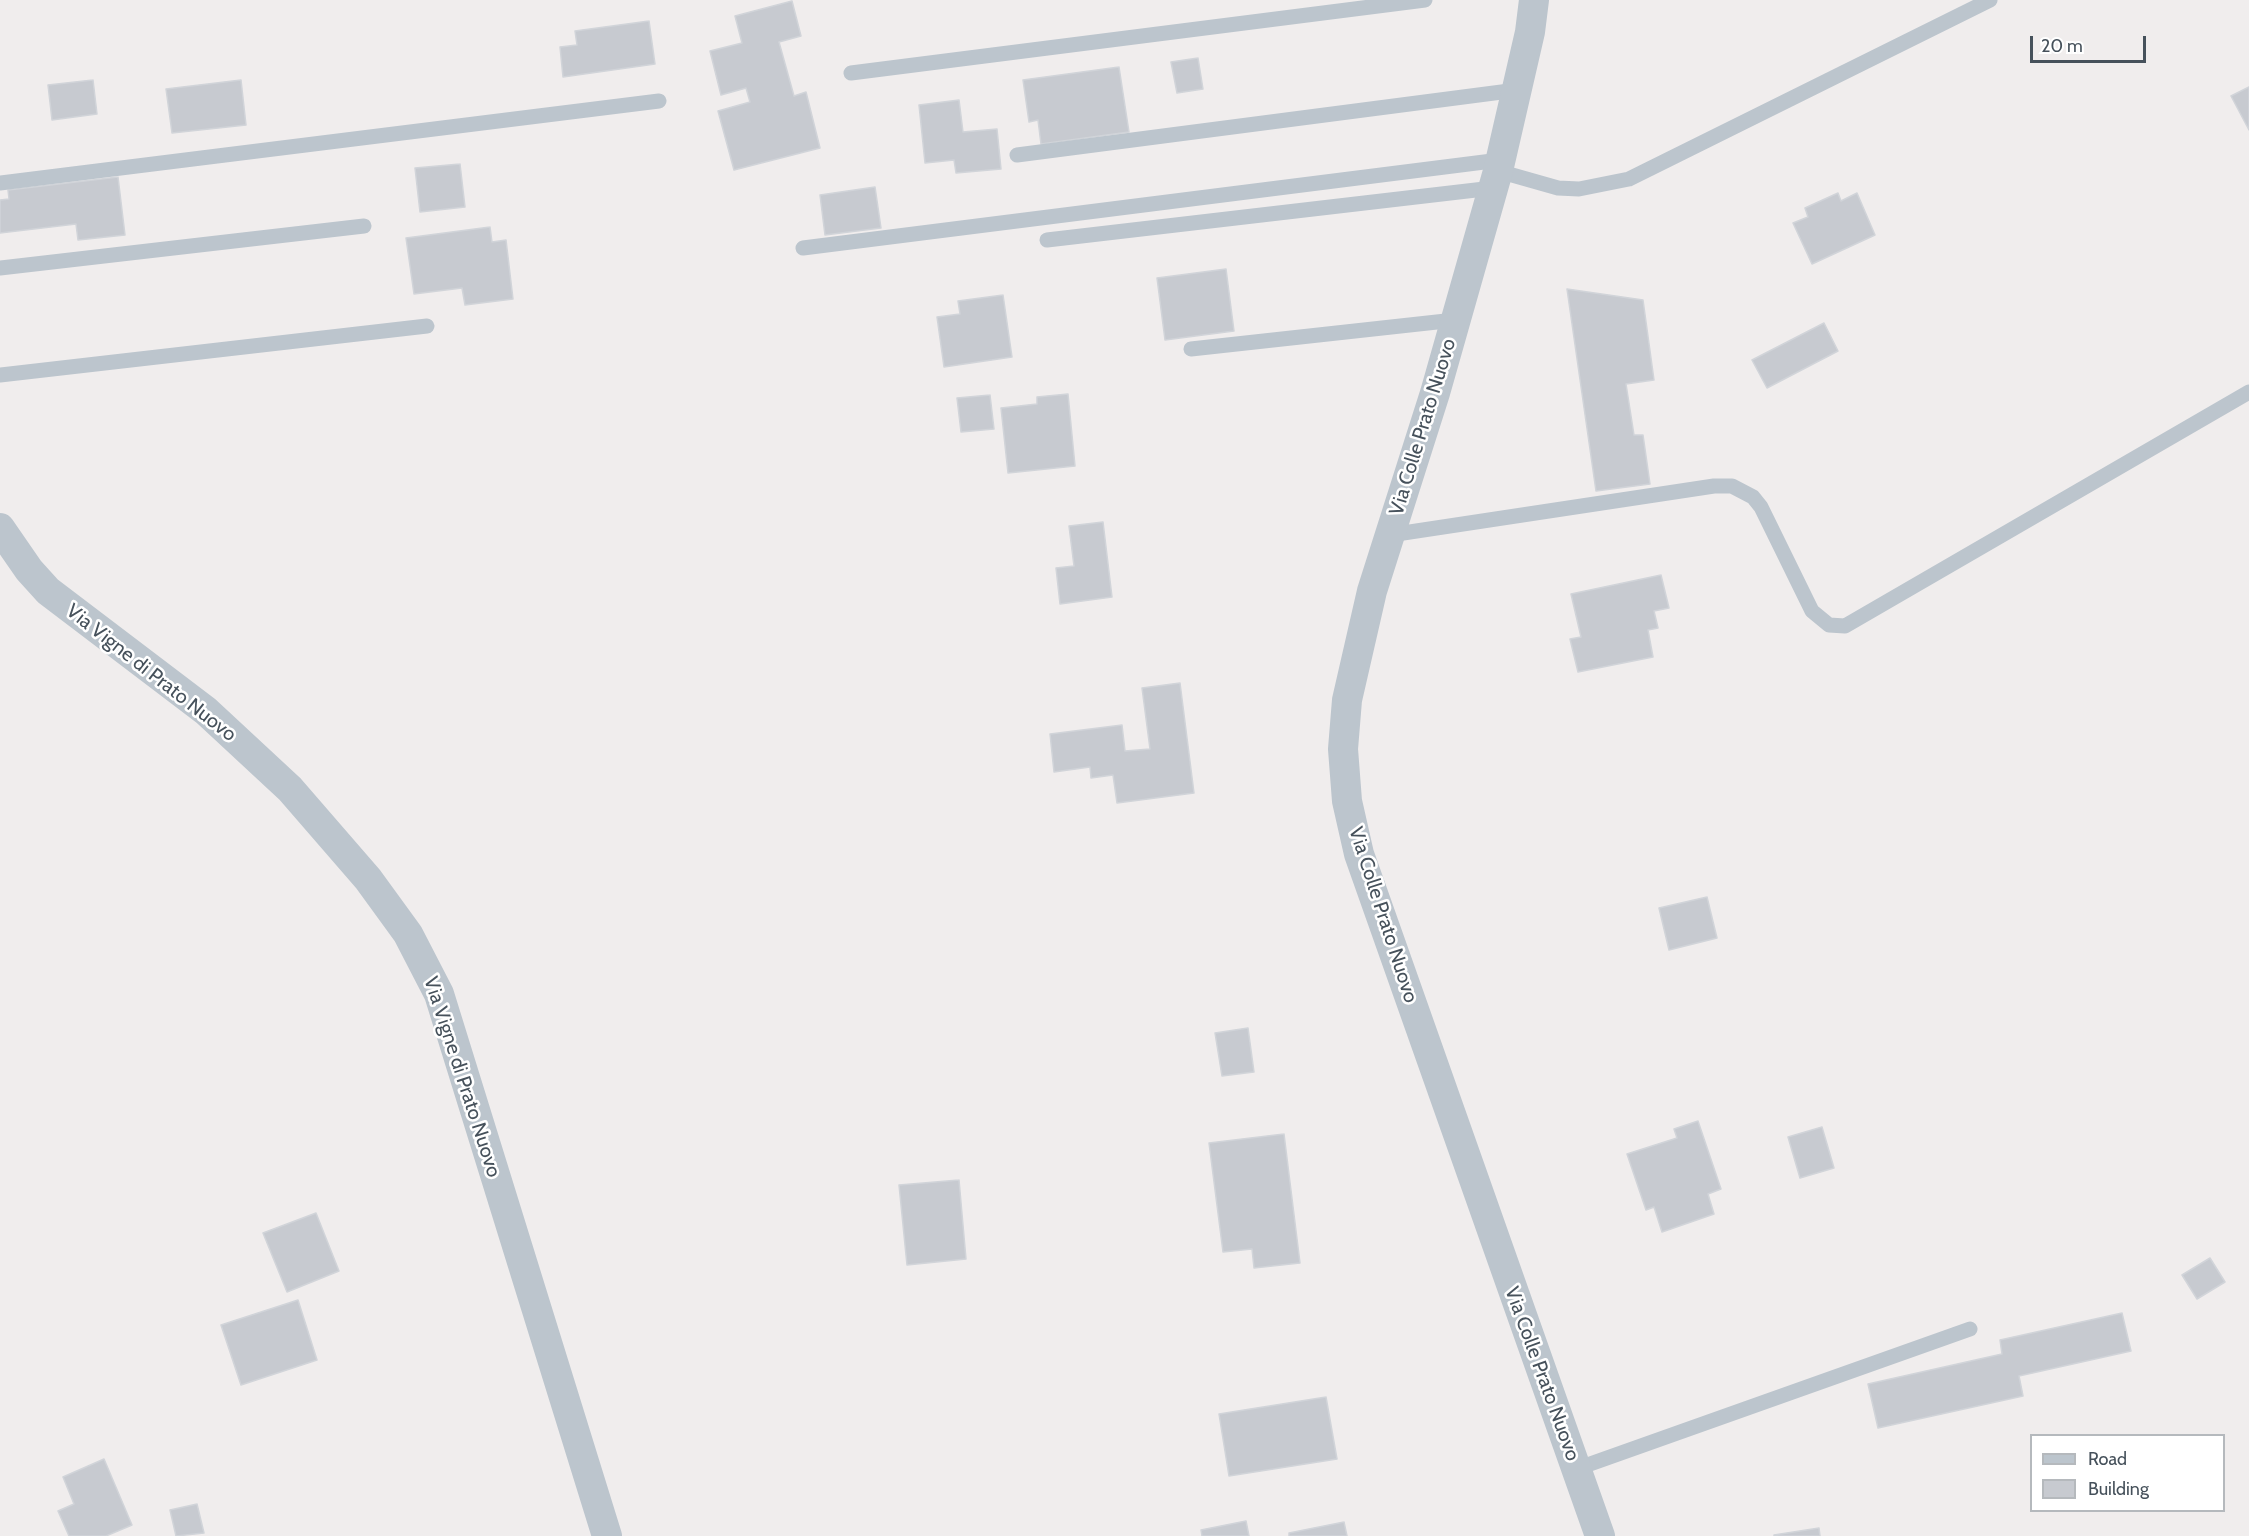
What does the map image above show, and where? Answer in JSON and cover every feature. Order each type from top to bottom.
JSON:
[{"type":"street","name":"Via Colle Prato Nuovo","points":[[1534,0],[1517,90],[1497,173],[1455,320],[1372,591],[1347,700],[1343,749],[1347,801],[1359,854],[1600,1536]]},
{"type":"street","name":"Via Vigne di Prato Nuovo","points":[[0,528],[29,570],[48,591],[206,711],[290,789],[368,879],[408,934],[439,994],[608,1536]]},
{"type":"lane","points":[[851,73],[1425,0]]},
{"type":"lane","points":[[803,248],[1497,173],[1558,188],[1579,189],[1629,178],[1990,0]]},
{"type":"lane","points":[[1017,155],[1517,90]]},
{"type":"lane","points":[[0,183],[659,100]]},
{"type":"lane","points":[[1047,240],[1497,173]]},
{"type":"lane","points":[[0,268],[364,226]]},
{"type":"lane","points":[[1191,349],[1455,320]]},
{"type":"lane","points":[[0,375],[427,326]]},
{"type":"lane","points":[[1390,535],[1714,486],[1731,486],[1744,490],[1761,507],[1812,611],[1829,625],[1845,626],[2249,392]]},
{"type":"lane","points":[[1576,1469],[1970,1329]]},
{"type":"building","points":[[792,1],[801,36],[779,42],[794,96],[806,92],[820,148],[734,170],[718,111],[750,102],[746,88],[721,95],[710,51],[742,43],[735,16]]},
{"type":"building","points":[[649,21],[655,64],[563,77],[560,47],[577,45],[575,31]]},
{"type":"building","points":[[1198,58],[1203,89],[1177,93],[1171,62]]},
{"type":"building","points":[[1119,67],[1129,132],[1041,144],[1038,120],[1029,122],[1023,80]]},
{"type":"building","points":[[93,80],[97,114],[52,120],[48,85]]},
{"type":"building","points":[[241,80],[246,125],[172,133],[166,89]]},
{"type":"building","points":[[2249,87],[2249,130],[2231,96]]},
{"type":"building","points":[[959,100],[963,132],[997,129],[1001,169],[956,173],[954,160],[925,163],[919,105]]},
{"type":"building","points":[[460,164],[465,207],[420,212],[415,168]]},
{"type":"building","points":[[118,177],[125,235],[78,240],[76,224],[0,233],[0,200],[9,199],[8,190]]},
{"type":"building","points":[[875,187],[881,228],[825,235],[820,195]]},
{"type":"building","points":[[1838,193],[1841,201],[1857,193],[1875,235],[1812,264],[1793,223],[1808,217],[1805,208]]},
{"type":"building","points":[[490,227],[492,242],[506,240],[513,299],[465,305],[462,288],[414,294],[406,238]]},
{"type":"building","points":[[1226,269],[1234,331],[1165,340],[1157,278]]},
{"type":"building","points":[[1567,289],[1643,300],[1654,380],[1626,384],[1634,435],[1643,435],[1650,484],[1596,491]]},
{"type":"building","points":[[1003,295],[1012,357],[944,367],[937,317],[960,314],[958,301]]},
{"type":"building","points":[[1824,323],[1838,351],[1767,388],[1752,360]]},
{"type":"building","points":[[1068,394],[1075,466],[1008,473],[1001,408],[1037,404],[1037,397]]},
{"type":"building","points":[[990,395],[994,429],[961,432],[957,398]]},
{"type":"building","points":[[1103,522],[1112,597],[1060,604],[1056,568],[1074,566],[1069,526]]},
{"type":"building","points":[[1661,575],[1669,608],[1654,611],[1658,628],[1648,630],[1653,657],[1578,672],[1570,639],[1581,637],[1571,594]]},
{"type":"building","points":[[1180,683],[1194,793],[1117,803],[1113,775],[1091,778],[1090,767],[1054,772],[1050,734],[1122,725],[1125,751],[1150,749],[1142,688]]},
{"type":"building","points":[[1707,897],[1717,938],[1669,950],[1659,908]]},
{"type":"building","points":[[1248,1028],[1254,1072],[1222,1076],[1215,1033]]},
{"type":"building","points":[[1698,1121],[1721,1189],[1708,1194],[1714,1214],[1662,1232],[1654,1207],[1646,1210],[1627,1154],[1677,1138],[1674,1129]]},
{"type":"building","points":[[1822,1127],[1834,1168],[1800,1178],[1788,1137]]},
{"type":"building","points":[[1284,1134],[1300,1263],[1254,1268],[1252,1249],[1223,1252],[1209,1143]]},
{"type":"building","points":[[959,1180],[966,1259],[907,1265],[899,1185]]},
{"type":"building","points":[[316,1213],[339,1271],[287,1292],[263,1233]]},
{"type":"building","points":[[2210,1258],[2225,1282],[2197,1299],[2182,1275]]},
{"type":"building","points":[[298,1300],[317,1360],[241,1385],[221,1325]]},
{"type":"building","points":[[2122,1313],[2131,1351],[2019,1376],[2023,1396],[1878,1428],[1868,1384],[2002,1354],[2000,1340]]},
{"type":"building","points":[[1326,1397],[1337,1459],[1229,1476],[1219,1414]]},
{"type":"building","points":[[104,1459],[132,1525],[106,1536],[69,1536],[58,1511],[74,1504],[63,1477]]},
{"type":"building","points":[[197,1504],[204,1533],[176,1536],[170,1510]]},
{"type":"building","points":[[1246,1521],[1249,1536],[1202,1536],[1201,1530]]},
{"type":"building","points":[[1344,1522],[1347,1536],[1289,1536],[1289,1533]]},
{"type":"building","points":[[1819,1528],[1820,1536],[1774,1536],[1774,1535]]}]
